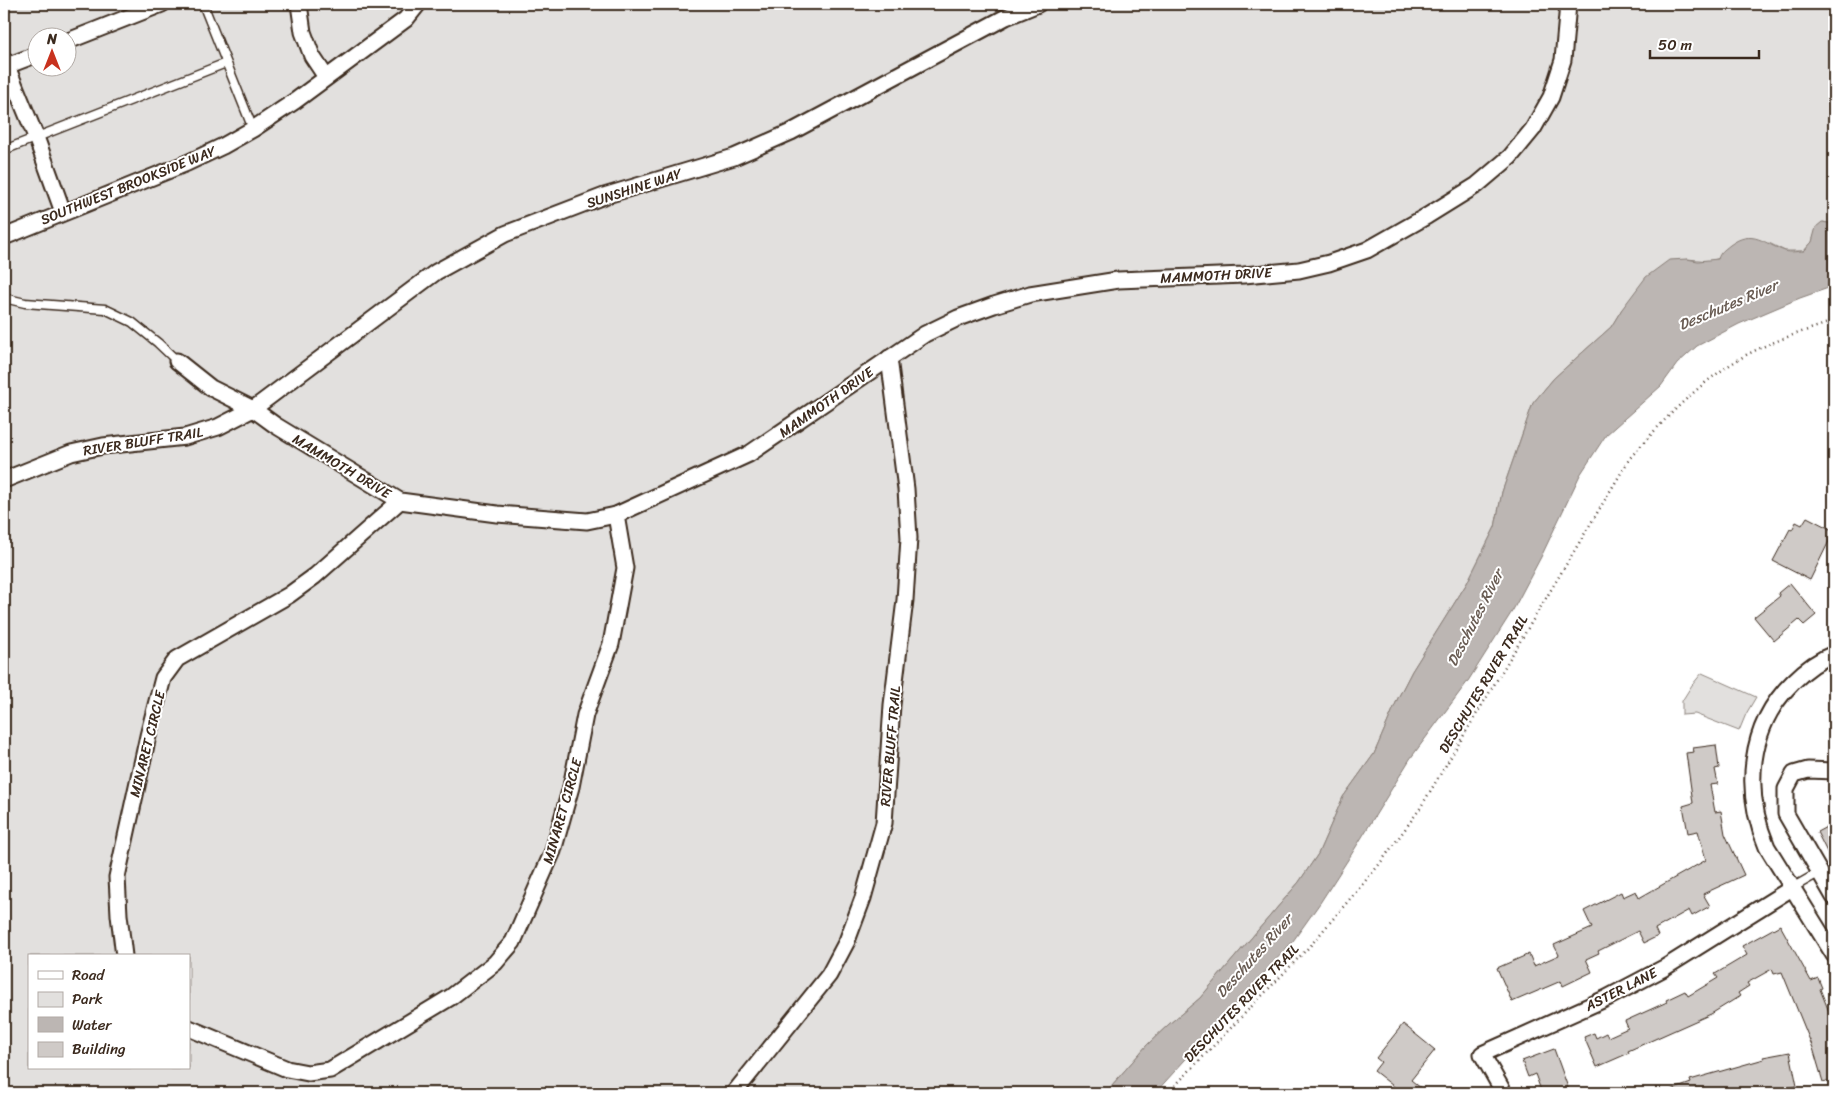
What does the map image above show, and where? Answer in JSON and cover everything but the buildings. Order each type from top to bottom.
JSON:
[{"type":"street","points":[[78,38],[162,4]]},
{"type":"street","points":[[299,4],[303,32],[312,56],[326,77]]},
{"type":"street","name":"SOUTHWEST BROOKSIDE WAY","points":[[4,237],[187,163],[253,129],[295,101],[406,18],[418,4]]},
{"type":"street","name":"SUNSHINE WAY","points":[[253,408],[436,272],[505,234],[604,196],[734,157],[791,132],[1006,17],[1038,4]]},
{"type":"street","name":"MAMMOTH DRIVE","points":[[177,361],[211,388],[253,408],[276,425],[400,501],[497,514],[587,521],[616,515],[749,454],[925,334],[958,318],[1030,294],[1118,280],[1244,275],[1299,270],[1329,263],[1367,250],[1477,185],[1510,157],[1533,129],[1551,97],[1563,60],[1568,4]]},
{"type":"street","points":[[28,57],[5,64],[36,137],[63,212]]},
{"type":"street","name":"RIVER BLUFF TRAIL","points":[[734,1093],[829,975],[847,941],[864,898],[884,822],[892,705],[905,600],[909,538],[906,489],[889,358]]},
{"type":"street","name":"RIVER BLUFF TRAIL","points":[[4,480],[70,453],[103,446],[185,437],[218,427],[253,408]]},
{"type":"street","name":"MINARET CIRCLE","points":[[124,954],[118,916],[117,877],[148,736],[163,678],[177,659],[289,595],[315,576],[400,501]]},
{"type":"street","name":"MINARET CIRCLE","points":[[190,1028],[287,1069],[308,1074],[319,1073],[330,1070],[451,996],[495,963],[513,942],[553,851],[571,787],[585,715],[611,644],[625,568],[616,515]]},
{"type":"street","points":[[1834,654],[1807,669],[1787,688],[1772,708],[1762,727],[1755,751],[1752,775],[1759,828],[1767,847],[1834,955]]},
{"type":"street","points":[[1834,771],[1808,770],[1794,774],[1786,789],[1786,814],[1834,897]]},
{"type":"street","name":"ASTER LANE","points":[[1504,1093],[1482,1054],[1607,998],[1656,972],[1792,888]]},
{"type":"lane","points":[[203,4],[253,129]]},
{"type":"lane","points":[[4,150],[226,63]]},
{"type":"lane","name":"MAMMOTH DRIVE","points":[[4,298],[25,303],[105,309],[132,322],[177,361]]},
{"type":"lane","points":[[1792,888],[1820,872]]},
{"type":"path","name":"DESCHUTES RIVER TRAIL","points":[[1168,1093],[1310,946],[1378,866],[1429,793],[1630,458],[1659,425],[1711,377],[1748,354],[1772,343],[1834,321]]},
{"type":"green space","points":[[4,4],[1834,4],[1834,224],[1823,222],[1817,227],[1812,242],[1804,251],[1785,251],[1769,243],[1710,261],[1687,259],[1622,309],[1611,327],[1554,378],[1533,403],[1502,492],[1495,527],[1467,583],[1412,671],[1374,754],[1343,797],[1318,854],[1299,882],[1200,998],[1147,1045],[1105,1093],[4,1093]]},
{"type":"green space","points":[[1702,673],[1756,697],[1739,731],[1695,714],[1682,715],[1682,701]]},
{"type":"water","name":"Deschutes River","points":[[1822,222],[1834,224],[1834,286],[1739,324],[1697,346],[1677,364],[1661,386],[1606,435],[1580,475],[1541,557],[1513,610],[1468,681],[1410,759],[1351,855],[1293,941],[1155,1093],[1105,1093],[1147,1045],[1200,998],[1299,882],[1318,854],[1343,797],[1374,754],[1412,671],[1467,583],[1495,527],[1502,492],[1533,403],[1554,378],[1611,327],[1646,277],[1669,260],[1687,259],[1698,261],[1718,259],[1721,253],[1730,245],[1745,238],[1758,239],[1787,252],[1804,251],[1812,242],[1816,227]]}]
